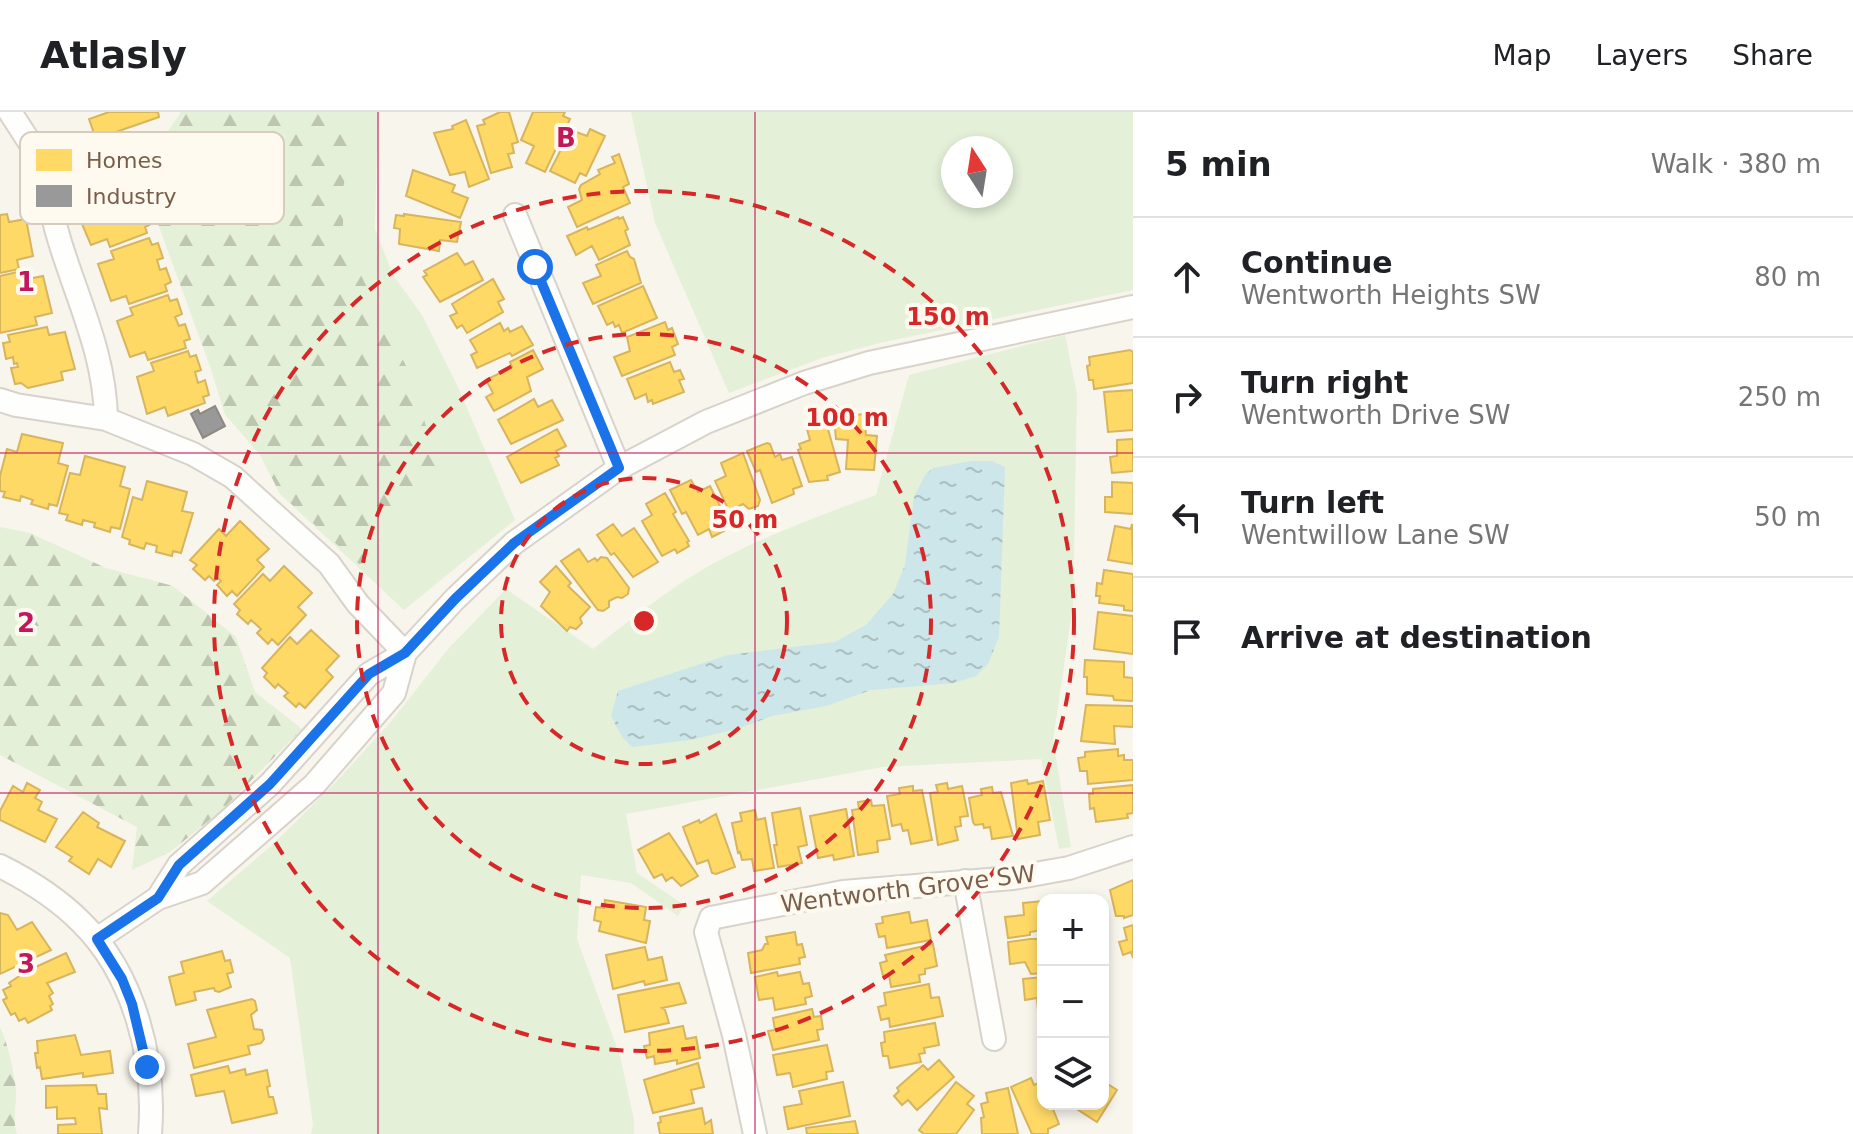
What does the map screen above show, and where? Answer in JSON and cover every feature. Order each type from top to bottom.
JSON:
[{"type":"street","points":[[10,112],[23,132]]},
{"type":"street","points":[[515,215],[619,468]]},
{"type":"street","points":[[54,224],[99,352],[106,388],[106,419]]},
{"type":"street","points":[[158,898],[179,865],[270,784],[369,674],[405,653],[455,599],[514,543],[619,468],[706,422],[804,383],[869,363],[1133,307]]},
{"type":"street","points":[[0,400],[106,419],[193,454],[233,477],[329,564],[358,604],[405,653]]},
{"type":"street","points":[[97,939],[158,898],[202,883],[314,785],[394,693],[405,653]]},
{"type":"street","name":"Wentworth Grove SW","points":[[755,1134],[734,1035],[706,932],[711,918],[843,892],[1013,878],[1069,868],[1133,847]]},
{"type":"street","points":[[0,866],[36,885],[67,908],[97,939],[122,979],[140,1028],[147,1067],[150,1134]]},
{"type":"street","points":[[965,881],[994,1039]]},
{"type":"green space","points":[[181,112],[378,112],[375,229],[393,275],[422,315],[457,385],[515,520],[404,610],[280,494],[261,456],[225,414],[158,224],[284,224],[284,132],[168,132]]},
{"type":"green space","points":[[181,112],[345,112],[353,134],[343,189],[343,239],[412,378],[442,482],[398,505],[382,522],[374,560],[359,564],[280,494],[261,456],[225,414],[158,224],[284,224],[284,132],[168,132]]},
{"type":"green space","points":[[631,112],[1133,112],[1133,290],[880,343],[822,358],[729,393],[655,223]]},
{"type":"green space","points":[[1065,335],[1077,395],[1073,605],[1053,740],[1071,847],[1059,849],[1041,759],[883,767],[626,814],[637,873],[684,905],[678,916],[631,883],[581,875],[577,939],[620,1056],[634,1120],[634,1134],[311,1134],[313,1125],[290,958],[207,901],[272,845],[332,786],[389,724],[449,648],[506,589],[593,649],[663,595],[727,556],[811,519],[876,495],[909,375]]},
{"type":"green space","points":[[0,527],[30,533],[106,568],[173,586],[236,637],[255,692],[302,729],[222,810],[170,852],[132,870],[137,827],[0,755]]},
{"type":"green space","points":[[0,1027],[15,1081],[17,1134],[0,1134]]},
{"type":"water","points":[[992,461],[1005,467],[999,637],[988,664],[976,676],[954,683],[871,690],[826,706],[772,716],[737,729],[690,740],[632,747],[622,737],[611,716],[618,691],[728,655],[835,642],[866,625],[893,594],[905,565],[914,497],[925,475],[933,468]]},
{"type":"building: Homes","points":[[109,112],[158,112],[159,117],[116,132],[94,132],[89,119]]},
{"type":"building: Homes","points":[[500,112],[509,112],[518,142],[512,144],[514,153],[508,154],[512,167],[491,173],[477,126],[485,124],[483,120]]},
{"type":"building: Homes","points":[[533,112],[565,112],[563,116],[570,119],[545,172],[526,163],[534,146],[521,140]]},
{"type":"building: Homes","points":[[466,120],[489,179],[469,187],[465,172],[450,175],[434,133],[453,129],[452,126]]},
{"type":"building: Homes","points":[[590,129],[605,136],[586,176],[580,173],[575,183],[550,171],[571,130],[587,136]]},
{"type":"building: Homes","points":[[619,154],[629,184],[623,187],[630,203],[577,227],[568,207],[582,200],[581,185],[600,174],[598,170],[615,163],[612,157]]},
{"type":"building: Homes","points":[[413,170],[455,185],[452,192],[468,198],[460,218],[406,196]]},
{"type":"building: Homes","points":[[7,214],[9,222],[20,220],[20,224],[27,224],[33,256],[17,260],[19,269],[0,273],[0,215]]},
{"type":"building: Homes","points":[[396,215],[461,222],[457,242],[440,240],[439,251],[399,244],[400,229],[394,228]]},
{"type":"building: Homes","points":[[623,217],[630,245],[599,260],[592,246],[576,255],[567,236]]},
{"type":"building: Homes","points":[[82,224],[151,224],[145,227],[147,233],[110,247],[107,239],[91,245]]},
{"type":"building: Homes","points":[[149,238],[152,245],[158,243],[163,258],[157,260],[160,270],[166,268],[171,282],[165,285],[167,291],[129,304],[126,296],[111,301],[98,264],[114,259],[111,251]]},
{"type":"building: Homes","points":[[627,251],[634,259],[641,283],[593,304],[583,283],[601,276],[596,265]]},
{"type":"building: Homes","points":[[457,253],[465,265],[473,261],[483,280],[440,302],[423,277],[427,275],[424,271]]},
{"type":"building: Homes","points":[[26,270],[28,279],[43,276],[52,313],[35,317],[37,325],[0,333],[0,276]]},
{"type":"building: Homes","points":[[493,279],[504,299],[498,302],[503,312],[467,333],[462,325],[457,328],[450,316],[457,313],[452,304]]},
{"type":"building: Homes","points":[[643,286],[657,318],[622,333],[619,325],[615,327],[613,322],[607,325],[598,306]]},
{"type":"building: Homes","points":[[168,295],[170,301],[177,299],[182,314],[175,317],[179,326],[185,324],[190,339],[184,341],[186,348],[148,360],[145,352],[130,357],[117,321],[133,315],[130,308]]},
{"type":"building: Homes","points":[[665,322],[668,330],[672,328],[678,344],[672,347],[675,355],[622,376],[614,357],[630,351],[627,337]]},
{"type":"building: Homes","points":[[500,323],[504,331],[508,328],[510,332],[522,326],[533,345],[477,368],[471,355],[477,352],[470,340]]},
{"type":"building: Homes","points":[[47,327],[49,335],[65,332],[75,369],[61,372],[63,380],[28,388],[21,383],[15,384],[11,368],[18,367],[17,363],[14,364],[13,357],[6,359],[3,343],[10,342],[8,335]]},
{"type":"building: Homes","points":[[533,350],[543,369],[527,377],[531,391],[494,411],[486,397],[493,393],[486,380],[512,367],[510,362]]},
{"type":"building: Homes","points":[[188,351],[190,357],[196,355],[201,370],[195,372],[198,383],[205,380],[209,395],[203,397],[205,403],[168,416],[165,407],[147,414],[137,377],[154,371],[151,363]]},
{"type":"building: Homes","points":[[1133,352],[1133,383],[1094,389],[1093,380],[1089,380],[1089,357]]},
{"type":"building: Homes","points":[[670,362],[674,372],[680,370],[684,379],[679,380],[684,392],[653,404],[652,400],[648,402],[646,394],[635,399],[627,379]]},
{"type":"building: Homes","points":[[1133,390],[1133,430],[1108,432],[1104,392]]},
{"type":"building: Homes","points":[[534,399],[538,407],[552,400],[563,420],[511,444],[498,420]]},
{"type":"building: Homes","points":[[864,414],[866,435],[877,436],[874,470],[846,469],[848,440],[836,439],[834,418]]},
{"type":"building: Homes","points":[[826,422],[840,472],[827,476],[828,480],[809,482],[798,450],[801,449],[799,444],[810,440],[807,429]]},
{"type":"building: Homes","points":[[557,429],[566,446],[556,451],[559,456],[555,458],[559,465],[521,483],[507,457]]},
{"type":"building: Homes","points":[[22,434],[63,443],[58,463],[68,466],[57,506],[49,504],[48,509],[31,504],[33,500],[21,496],[20,501],[3,497],[5,492],[0,491],[0,476],[7,449],[17,452]]},
{"type":"building: Homes","points":[[1133,439],[1133,471],[1112,473],[1110,457],[1117,456],[1117,440]]},
{"type":"building: Homes","points":[[767,443],[775,457],[780,454],[782,460],[792,457],[802,486],[793,489],[794,494],[772,503],[760,470],[756,472],[747,451]]},
{"type":"building: Homes","points":[[743,453],[760,500],[758,506],[749,509],[743,504],[729,511],[715,481],[726,476],[721,463]]},
{"type":"building: Homes","points":[[85,456],[125,467],[120,486],[130,489],[120,529],[111,527],[110,532],[83,520],[82,525],[66,520],[68,515],[59,513],[70,473],[80,475]]},
{"type":"building: Homes","points":[[691,480],[698,492],[710,486],[727,520],[720,523],[724,531],[712,537],[709,529],[698,535],[686,512],[682,514],[670,490]]},
{"type":"building: Homes","points":[[147,481],[187,492],[182,511],[193,513],[181,553],[173,551],[172,556],[156,552],[157,546],[146,543],[144,549],[129,544],[130,540],[122,537],[133,497],[142,500]]},
{"type":"building: Homes","points":[[1112,482],[1133,483],[1133,514],[1105,512],[1105,497],[1112,497]]},
{"type":"building: Homes","points":[[665,493],[689,546],[662,556],[642,521],[652,515],[646,504]]},
{"type":"building: Homes","points":[[240,521],[269,549],[257,560],[264,567],[237,596],[232,591],[227,596],[217,585],[221,581],[218,578],[214,581],[209,576],[205,580],[193,569],[197,565],[190,560],[219,529],[226,536]]},
{"type":"building: Homes","points":[[613,524],[622,536],[634,528],[658,562],[633,577],[597,535]]},
{"type":"building: Homes","points":[[1132,524],[1133,564],[1108,560],[1115,526],[1131,529]]},
{"type":"building: Homes","points":[[579,549],[588,562],[595,558],[597,561],[601,557],[607,558],[629,588],[628,594],[609,601],[609,607],[603,611],[598,610],[561,561]]},
{"type":"building: Homes","points":[[284,566],[312,593],[298,607],[306,615],[278,645],[272,639],[268,644],[257,633],[261,629],[251,620],[248,624],[237,614],[240,610],[234,604],[263,574],[270,581]]},
{"type":"building: Homes","points":[[556,566],[571,583],[568,586],[590,607],[580,618],[582,623],[576,629],[570,627],[567,631],[541,606],[550,592],[540,582]]},
{"type":"building: Homes","points":[[1104,570],[1133,574],[1133,611],[1124,610],[1124,606],[1099,603],[1097,583],[1102,584]]},
{"type":"building: Homes","points":[[1098,612],[1133,616],[1133,654],[1094,649]]},
{"type":"building: Homes","points":[[311,630],[339,656],[326,670],[333,677],[305,708],[299,703],[296,707],[284,696],[288,693],[278,684],[275,688],[264,677],[267,673],[262,668],[290,637],[297,644]]},
{"type":"building: Homes","points":[[1085,660],[1124,662],[1124,677],[1133,678],[1133,701],[1087,694]]},
{"type":"building: Homes","points":[[1086,705],[1133,706],[1133,727],[1114,726],[1115,744],[1081,741]]},
{"type":"building: Homes","points":[[1118,749],[1118,756],[1124,755],[1124,760],[1133,760],[1133,780],[1088,784],[1087,771],[1080,771],[1078,758],[1085,757],[1085,752]]},
{"type":"building: Homes","points":[[1027,780],[1028,784],[1043,781],[1050,820],[1038,822],[1040,835],[1018,839],[1011,783]]},
{"type":"building: Homes","points":[[27,783],[40,790],[35,798],[42,802],[38,810],[57,819],[45,842],[0,820],[0,811],[13,786],[23,792]]},
{"type":"building: Homes","points":[[947,783],[948,789],[962,786],[968,816],[960,817],[961,826],[955,827],[958,840],[938,845],[930,793],[938,792],[936,785]]},
{"type":"building: Homes","points":[[1133,785],[1133,813],[1127,814],[1128,818],[1096,822],[1094,808],[1090,809],[1089,794],[1093,794],[1093,789]]},
{"type":"building: Homes","points":[[913,786],[913,791],[922,790],[932,840],[911,844],[908,830],[903,831],[901,824],[892,826],[887,796],[900,794],[899,788]]},
{"type":"building: Homes","points":[[992,787],[993,793],[1001,792],[1013,836],[992,839],[990,827],[984,828],[983,824],[975,825],[973,822],[969,798],[982,795],[981,789]]},
{"type":"building: Homes","points":[[871,800],[872,806],[884,805],[890,839],[877,841],[878,852],[858,855],[852,810],[859,809],[858,802]]},
{"type":"building: Homes","points":[[800,808],[807,845],[798,847],[802,863],[778,867],[772,813]]},
{"type":"building: Homes","points":[[846,809],[854,856],[834,860],[833,855],[818,858],[810,816]]},
{"type":"building: Homes","points":[[755,810],[757,820],[765,818],[774,868],[754,871],[752,859],[742,860],[738,853],[732,823],[742,821],[740,813]]},
{"type":"building: Homes","points":[[83,812],[99,823],[97,827],[125,841],[111,867],[98,859],[89,874],[69,861],[72,857],[56,847]]},
{"type":"building: Homes","points":[[716,814],[735,867],[716,874],[712,873],[708,860],[697,864],[683,827],[699,820],[700,823]]},
{"type":"building: Homes","points":[[669,833],[698,876],[681,886],[672,877],[666,881],[662,874],[654,878],[638,850]]},
{"type":"building: Homes","points":[[1133,880],[1133,915],[1124,918],[1116,916],[1110,890]]},
{"type":"building: Homes","points":[[605,900],[646,907],[644,920],[650,921],[646,943],[599,931],[601,922],[594,920],[596,907],[604,908]]},
{"type":"building: Homes","points":[[1037,902],[1037,931],[1008,938],[1005,917],[1024,915],[1023,903]]},
{"type":"building: Homes","points":[[909,912],[911,923],[927,920],[931,940],[887,948],[885,936],[879,937],[876,924],[883,923],[882,917]]},
{"type":"building: Homes","points":[[0,913],[8,915],[17,930],[32,922],[51,950],[0,974]]},
{"type":"building: Homes","points":[[1133,925],[1133,958],[1131,952],[1123,955],[1119,942],[1127,940],[1124,928]]},
{"type":"building: Homes","points":[[795,932],[797,945],[802,944],[805,957],[799,958],[800,964],[751,973],[748,953],[762,950],[768,944],[766,937]]},
{"type":"building: Homes","points":[[1037,939],[1037,974],[1031,974],[1025,962],[1010,964],[1008,942]]},
{"type":"building: Homes","points":[[933,944],[937,966],[925,969],[925,974],[919,975],[920,982],[891,987],[889,975],[883,976],[880,963],[887,961],[885,955]]},
{"type":"building: Homes","points":[[645,947],[648,960],[662,957],[667,980],[645,985],[644,981],[613,989],[606,955]]},
{"type":"building: Homes","points":[[222,951],[225,961],[230,960],[233,972],[227,974],[231,987],[219,992],[214,988],[194,992],[196,1000],[176,1005],[169,977],[184,973],[181,962]]},
{"type":"building: Homes","points":[[66,953],[75,972],[47,983],[53,993],[49,996],[52,1010],[28,1023],[25,1018],[19,1021],[15,1013],[11,1015],[3,1000],[7,998],[3,990],[11,986],[9,983]]},
{"type":"building: Homes","points":[[777,972],[778,976],[800,972],[803,984],[809,983],[812,996],[805,998],[806,1004],[775,1010],[773,998],[759,1000],[755,977]]},
{"type":"building: Homes","points":[[1037,978],[1037,998],[1025,1000],[1023,979]]},
{"type":"building: Homes","points":[[679,983],[686,1003],[662,1008],[669,1023],[625,1032],[618,995]]},
{"type":"building: Homes","points":[[929,984],[931,998],[939,997],[943,1016],[890,1027],[889,1018],[881,1020],[878,1007],[886,1005],[884,993]]},
{"type":"building: Homes","points":[[252,999],[257,1010],[251,1015],[254,1029],[262,1030],[264,1039],[261,1043],[248,1046],[250,1054],[194,1068],[188,1044],[216,1037],[207,1010]]},
{"type":"building: Homes","points":[[812,1009],[814,1017],[821,1016],[823,1029],[817,1030],[819,1040],[773,1050],[768,1031],[775,1030],[773,1018]]},
{"type":"building: Homes","points":[[935,1023],[939,1045],[924,1048],[925,1053],[919,1054],[921,1062],[890,1068],[888,1056],[883,1056],[881,1043],[885,1042],[884,1032]]},
{"type":"building: Homes","points":[[683,1026],[686,1039],[696,1037],[700,1058],[677,1064],[677,1060],[655,1064],[654,1056],[647,1058],[644,1046],[650,1045],[649,1033]]},
{"type":"building: Homes","points":[[75,1035],[81,1055],[110,1051],[113,1073],[83,1077],[83,1073],[42,1079],[35,1053],[38,1053],[37,1041]]},
{"type":"building: Homes","points":[[827,1045],[833,1071],[826,1072],[827,1079],[793,1087],[790,1073],[777,1075],[773,1055]]},
{"type":"building: Homes","points":[[939,1060],[954,1077],[917,1110],[908,1100],[902,1105],[894,1096],[899,1091],[897,1088],[923,1065],[928,1070]]},
{"type":"building: Homes","points":[[698,1063],[704,1087],[691,1090],[694,1103],[653,1113],[644,1080]]},
{"type":"building: Homes","points":[[228,1066],[230,1073],[245,1069],[246,1075],[267,1070],[269,1097],[273,1097],[277,1113],[232,1123],[224,1091],[196,1096],[191,1075]]},
{"type":"building: Homes","points":[[1031,1078],[1034,1085],[1037,1084],[1037,1110],[1053,1110],[1059,1124],[1048,1129],[1048,1134],[1032,1134],[1011,1087]]},
{"type":"building: Homes","points":[[843,1082],[850,1116],[788,1129],[784,1107],[802,1104],[799,1091]]},
{"type":"building: Homes","points":[[956,1082],[974,1096],[967,1104],[974,1110],[956,1134],[924,1134],[919,1130]]},
{"type":"building: Homes","points":[[96,1085],[98,1094],[106,1094],[107,1109],[99,1108],[102,1134],[58,1134],[58,1125],[76,1124],[75,1118],[57,1119],[57,1107],[46,1108],[46,1086]]},
{"type":"building: Homes","points":[[1109,1085],[1117,1090],[1109,1103]]},
{"type":"building: Homes","points":[[1008,1088],[1018,1134],[982,1134],[981,1118],[984,1117],[981,1104],[988,1102],[986,1093]]},
{"type":"building: Homes","points":[[702,1108],[705,1124],[711,1120],[713,1134],[660,1134],[660,1117]]},
{"type":"building: Homes","points":[[1078,1110],[1104,1110],[1097,1122]]},
{"type":"building: Homes","points":[[855,1121],[858,1134],[807,1134],[806,1128]]},
{"type":"building: Industry","points":[[215,406],[225,426],[203,438],[191,414],[198,410],[200,414]]},
{"type":"route","points":[[147,1067],[132,1004],[122,979],[97,939],[158,898],[179,865],[270,784],[369,674],[405,653],[455,599],[514,543],[619,468],[535,267]]}]
